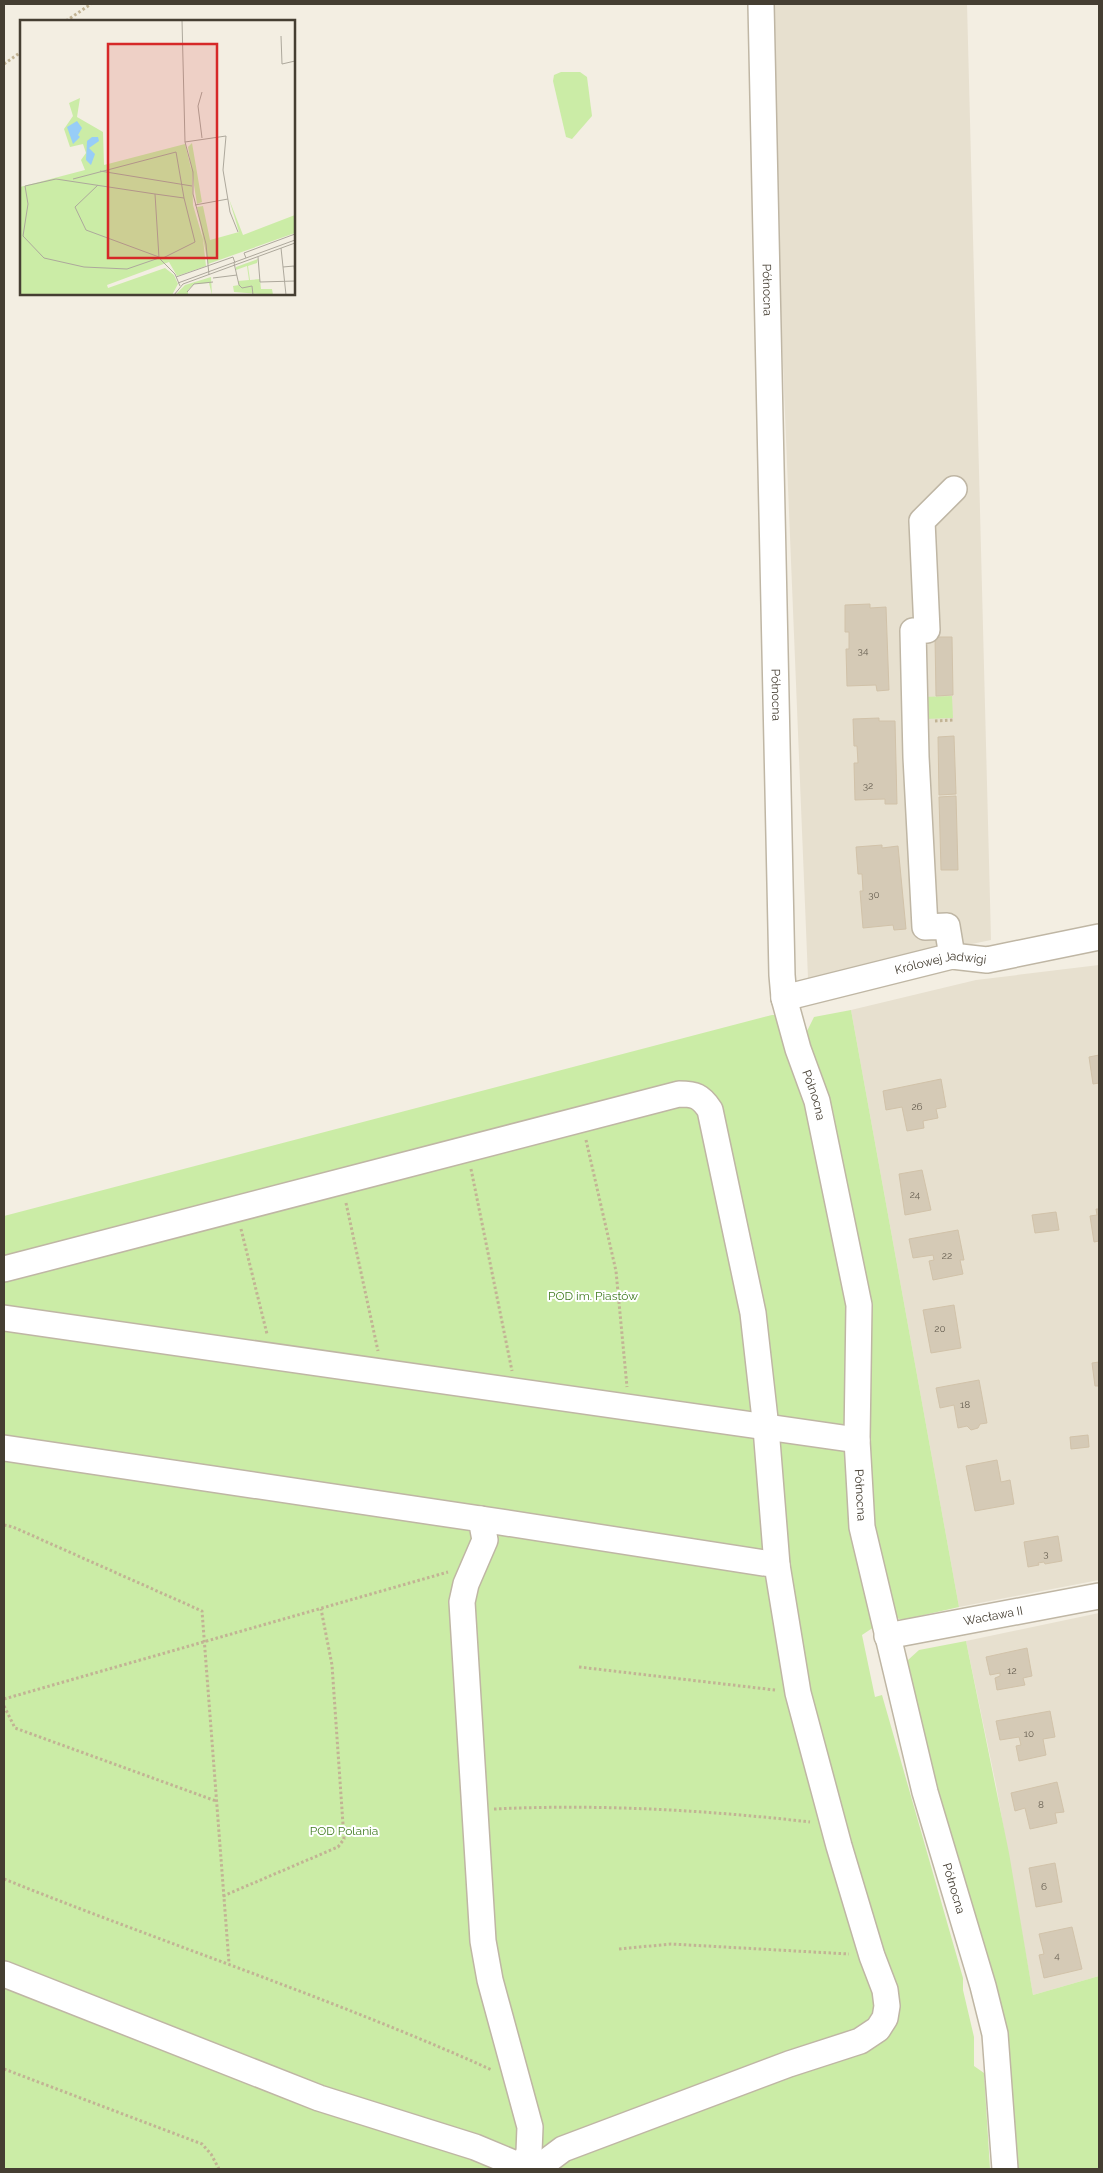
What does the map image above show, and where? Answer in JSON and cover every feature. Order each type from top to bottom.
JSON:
[{"type":"street","name":"Północna","points":[[761,4],[781,965],[784,998],[798,1049],[817,1100],[859,1305],[857,1440],[862,1528],[925,1792],[983,1986],[995,2034],[1005,2169]]},
{"type":"street","points":[[952,956],[947,926],[925,927],[916,757],[913,631],[927,630],[922,520],[954,489]]},
{"type":"street","name":"Królowej Jadwigi","points":[[784,998],[952,956],[988,960],[1099,938]]},
{"type":"street","points":[[4,1269],[342,1183],[467,1148],[679,1094],[692,1094],[701,1097],[710,1110],[753,1313],[766,1428],[777,1565],[798,1693],[833,1825],[872,1956],[885,1990],[887,2006],[884,2018],[878,2029],[860,2041],[789,2064],[563,2149],[548,2161],[526,2169],[475,2147],[319,2098],[4,1974]]},
{"type":"street","points":[[4,1318],[273,1358],[857,1440]]},
{"type":"street","points":[[4,1448],[777,1565]]},
{"type":"street","points":[[481,1519],[485,1540],[468,1579],[462,1602],[483,1941],[490,1980],[530,2127],[526,2169]]},
{"type":"street","name":"Wacława II","points":[[887,1636],[1099,1596]]},
{"type":"path","points":[[67,20],[91,4]]},
{"type":"path","points":[[4,64],[20,53]]},
{"type":"path","points":[[582,1120],[616,1271],[629,1408]]},
{"type":"path","points":[[467,1148],[517,1392]]},
{"type":"path","points":[[342,1183],[383,1373]]},
{"type":"path","points":[[237,1209],[273,1358]]},
{"type":"path","points":[[4,1525],[13,1527],[202,1611],[228,1963]]},
{"type":"path","points":[[4,1699],[451,1571],[468,1579]]},
{"type":"path","points":[[223,1896],[338,1847],[344,1839],[332,1665],[321,1609]]},
{"type":"path","points":[[579,1667],[706,1680],[798,1693]]},
{"type":"path","points":[[4,1706],[15,1728],[216,1801]]},
{"type":"path","points":[[476,1810],[560,1806],[642,1808],[833,1825]]},
{"type":"path","points":[[4,1879],[104,1919],[228,1963],[400,2029],[518,2081]]},
{"type":"path","points":[[619,1949],[671,1944],[872,1956]]},
{"type":"path","points":[[4,2069],[197,2142],[211,2154],[219,2169]]},
{"type":"shaded area","points":[[772,4],[967,4],[991,940],[808,978],[775,168]]},
{"type":"shaded area","points":[[1099,965],[1099,1580],[959,1607],[851,1010],[976,980]]},
{"type":"shaded area","points":[[1099,1613],[1099,1976],[1033,1995],[996,1785],[966,1641]]},
{"type":"green space","points":[[561,72],[580,72],[587,77],[592,116],[572,139],[566,137],[553,81],[554,75]]},
{"type":"green space","points":[[952,696],[953,718],[924,719],[923,697]]},
{"type":"green space","points":[[851,1010],[959,1607],[902,1620],[892,1616],[871,1520],[867,1440],[869,1300],[833,1111],[808,1048],[807,1031],[814,1017]]},
{"type":"green space","name":"POD Polania","points":[[772,1015],[781,1015],[807,1095],[850,1301],[848,1449],[874,1627],[862,1635],[875,1697],[882,1695],[963,1978],[963,1990],[974,2037],[974,2066],[984,2073],[990,2169],[4,2169],[4,1216]]},
{"type":"green space","points":[[966,1641],[1009,1853],[1033,1995],[1099,1976],[1099,2169],[1015,2169],[905,1675],[908,1660],[919,1650]]},
{"type":"building","points":[[870,604],[870,608],[886,607],[889,690],[877,691],[876,685],[847,686],[846,649],[849,649],[849,632],[845,632],[845,605]]},
{"type":"building","points":[[935,637],[952,637],[953,695],[936,696]]},
{"type":"building","points":[[879,718],[879,721],[895,721],[897,804],[885,804],[885,799],[855,800],[854,763],[858,763],[857,746],[854,746],[853,719]]},
{"type":"building","points":[[954,736],[956,794],[939,795],[938,737]]},
{"type":"building","points":[[956,796],[958,870],[941,870],[939,797]]},
{"type":"building","points":[[882,845],[882,848],[898,846],[906,929],[894,930],[893,925],[863,928],[860,891],[863,891],[862,874],[858,874],[856,847]]},
{"type":"building","points":[[1099,1055],[1099,1083],[1093,1084],[1089,1057]]},
{"type":"building","points":[[941,1079],[946,1107],[936,1109],[938,1118],[923,1121],[924,1128],[907,1131],[902,1107],[886,1110],[883,1091]]},
{"type":"building","points":[[922,1170],[931,1210],[905,1215],[899,1174]]},
{"type":"building","points":[[1096,1209],[1099,1209],[1099,1241],[1094,1242],[1090,1216],[1097,1215]]},
{"type":"building","points":[[1056,1212],[1059,1230],[1035,1233],[1032,1215]]},
{"type":"building","points":[[958,1230],[964,1260],[960,1260],[963,1274],[933,1280],[929,1261],[934,1260],[933,1255],[913,1258],[909,1239]]},
{"type":"building","points":[[954,1305],[961,1348],[931,1353],[923,1310]]},
{"type":"building","points":[[1099,1362],[1099,1386],[1095,1386],[1092,1363]]},
{"type":"building","points":[[979,1380],[987,1423],[980,1424],[978,1428],[971,1430],[967,1426],[958,1428],[954,1405],[940,1408],[936,1388]]},
{"type":"building","points":[[1088,1435],[1089,1447],[1071,1449],[1070,1437]]},
{"type":"building","points":[[997,1460],[1001,1482],[1010,1480],[1014,1504],[975,1511],[966,1466]]},
{"type":"building","points":[[1058,1536],[1062,1561],[1045,1564],[1044,1562],[1038,1563],[1039,1565],[1028,1567],[1024,1542]]},
{"type":"building","points":[[1027,1648],[1032,1676],[1023,1678],[1025,1685],[997,1690],[995,1678],[1000,1676],[1000,1673],[990,1675],[986,1657]]},
{"type":"building","points":[[1050,1711],[1055,1737],[1043,1739],[1046,1755],[1019,1761],[1016,1746],[1021,1745],[1019,1737],[1000,1740],[996,1721]]},
{"type":"building","points":[[1057,1782],[1064,1812],[1055,1813],[1057,1823],[1030,1829],[1025,1808],[1015,1811],[1011,1793]]},
{"type":"building","points":[[1055,1863],[1062,1902],[1036,1907],[1029,1868]]},
{"type":"building","points":[[1072,1927],[1082,1969],[1044,1978],[1039,1955],[1044,1954],[1039,1934]]},
{"type":"park label","name":"POD im. Piastów","points":[[593,1296]]}]
